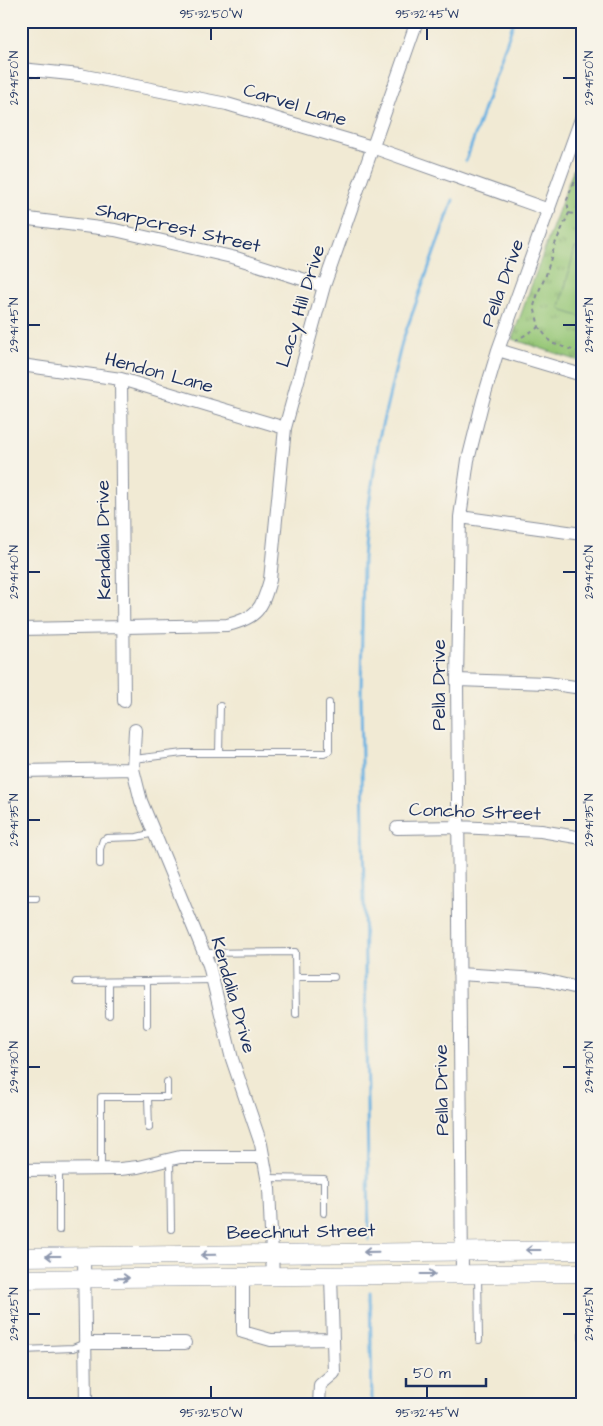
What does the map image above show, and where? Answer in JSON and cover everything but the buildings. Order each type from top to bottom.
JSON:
[{"type":"main road","name":"Beechnut Street","points":[[21,1256],[582,1250]]},
{"type":"main road","points":[[21,1280],[582,1273]]},
{"type":"street","name":"Lacy Hill Drive","points":[[124,627],[227,625],[241,622],[251,617],[264,600],[270,580],[285,428],[324,286],[417,21]]},
{"type":"street","name":"Carvel Lane","points":[[21,69],[80,75],[227,104],[372,148],[549,210]]},
{"type":"street","name":"Pella Drive","points":[[470,1274],[462,1251],[457,680],[460,517],[468,460],[498,350],[582,116]]},
{"type":"street","name":"Sharpcrest Street","points":[[21,218],[116,230],[236,258],[324,286]]},
{"type":"street","points":[[498,350],[582,375]]},
{"type":"street","name":"Hendon Lane","points":[[21,365],[121,379],[285,428]]},
{"type":"street","name":"Kendalia Drive","points":[[121,379],[124,700]]},
{"type":"street","points":[[460,517],[582,534]]},
{"type":"street","points":[[21,629],[124,627]]},
{"type":"street","points":[[457,680],[547,683],[582,688]]},
{"type":"street","name":"Kendalia Drive","points":[[135,730],[133,764],[141,801],[209,965],[232,1059],[261,1144],[269,1188],[274,1276]]},
{"type":"street","points":[[21,771],[133,764]]},
{"type":"street","name":"Concho Street","points":[[397,828],[458,827],[541,831],[582,838]]},
{"type":"street","points":[[459,974],[540,979],[582,989]]},
{"type":"street","points":[[21,1170],[138,1167],[180,1157],[263,1157]]},
{"type":"street","points":[[84,1256],[86,1405]]},
{"type":"street","points":[[319,1405],[320,1385],[334,1372],[331,1276]]},
{"type":"street","points":[[243,1277],[243,1332],[271,1340],[333,1339]]},
{"type":"street","points":[[85,1343],[185,1343]]},
{"type":"lane","points":[[133,764],[183,753],[324,753],[329,751],[329,703]]},
{"type":"lane","points":[[219,753],[220,706]]},
{"type":"lane","points":[[100,864],[100,849],[103,840],[107,838],[137,838],[154,833]]},
{"type":"lane","points":[[21,898],[36,898]]},
{"type":"lane","points":[[204,953],[295,952],[296,1014]]},
{"type":"lane","points":[[296,977],[334,977]]},
{"type":"lane","points":[[76,982],[213,980]]},
{"type":"lane","points":[[147,981],[147,1025]]},
{"type":"lane","points":[[109,982],[109,1015]]},
{"type":"lane","points":[[101,1169],[101,1096],[167,1097],[167,1082]]},
{"type":"lane","points":[[148,1097],[149,1128]]},
{"type":"lane","points":[[170,1159],[172,1229]]},
{"type":"lane","points":[[59,1169],[59,1230]]},
{"type":"lane","points":[[267,1178],[324,1179],[324,1213]]},
{"type":"lane","points":[[470,1274],[479,1340]]},
{"type":"lane","points":[[582,1320],[582,1338]]},
{"type":"lane","points":[[22,1350],[73,1348],[85,1343]]},
{"type":"path","points":[[582,168],[570,189],[567,200],[569,213],[555,244],[546,276],[534,306],[538,327],[551,343],[582,353]]},
{"type":"path","points":[[569,213],[582,216]]},
{"type":"path","points":[[498,350],[538,327]]},
{"type":"green space","points":[[582,146],[582,362],[512,339]]},
{"type":"green space","points":[[575,248],[582,249],[582,317],[563,311],[560,307]]},
{"type":"waterway","points":[[466,161],[514,21]]},
{"type":"waterway","points":[[369,1240],[361,694],[363,558],[379,438],[402,342],[453,200]]},
{"type":"waterway","points":[[370,1292],[372,1405]]}]
